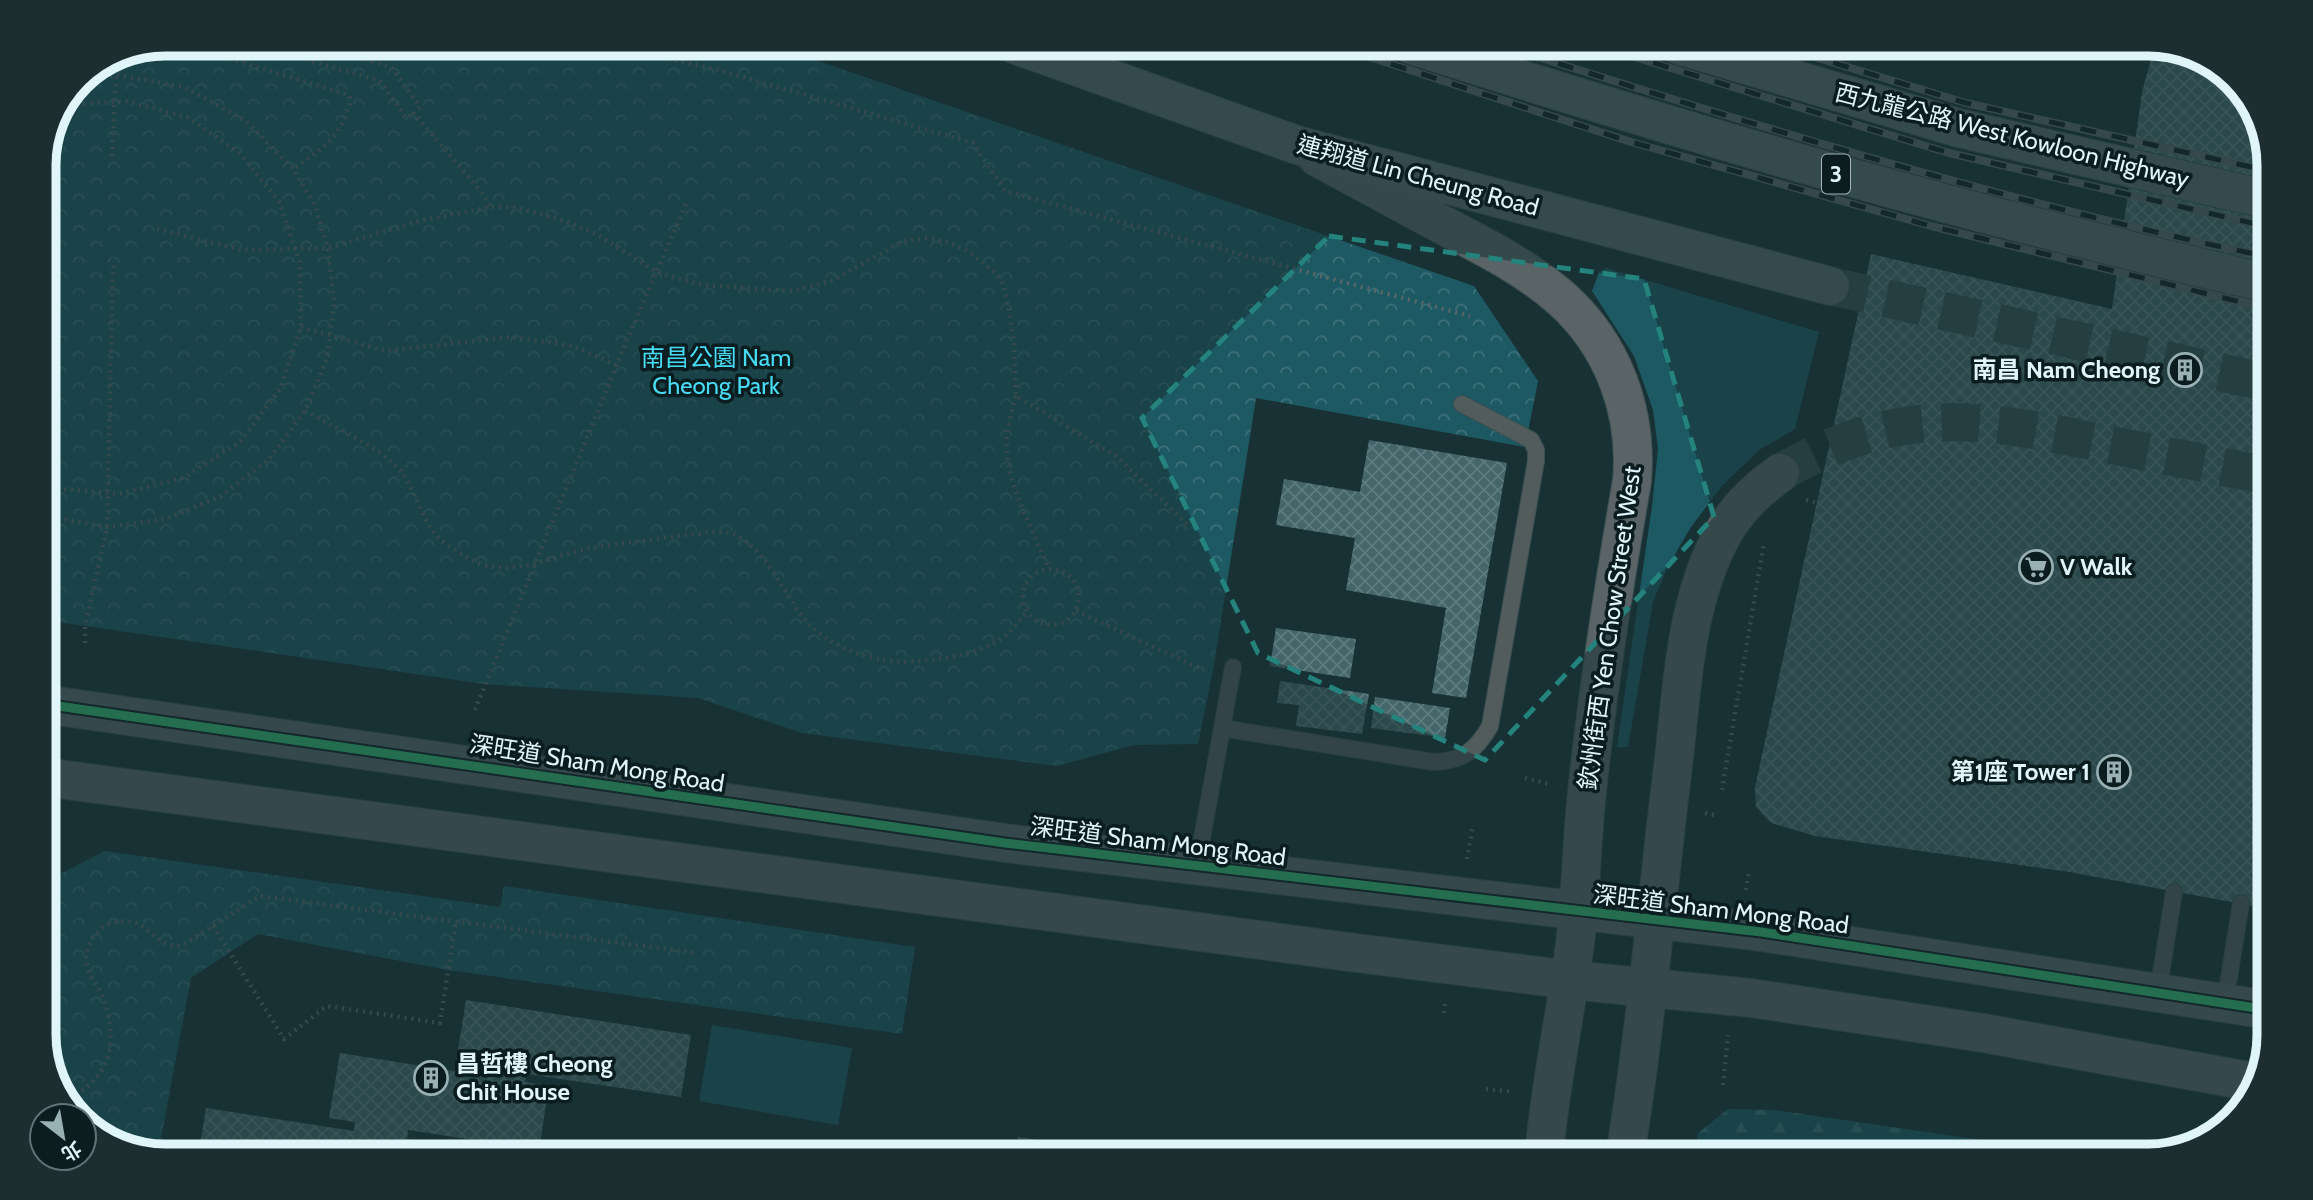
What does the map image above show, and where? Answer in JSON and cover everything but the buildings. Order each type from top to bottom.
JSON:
[{"type":"highway","name":"連翔道 Lin Cheung Road","points":[[1047,56],[1297,145],[1830,286]]},
{"type":"highway","name":"3","points":[[1446,56],[1640,117],[1935,202],[2257,280]]},
{"type":"highway","name":"西九龍公路 West Kowloon Highway","points":[[1716,56],[1959,128],[2257,197]]},
{"type":"street","name":"欽州街西 Yen Chow Street West","points":[[1297,145],[1494,252],[1562,299],[1600,343],[1621,385],[1628,408],[1634,456],[1587,793],[1571,981],[1545,1144]]},
{"type":"street","points":[[1627,1144],[1657,921],[1667,804],[1686,656],[1696,602],[1716,545],[1732,517],[1752,494],[1787,485]]},
{"type":"street","name":"深旺道 Sham Mong Road","points":[[56,706],[489,766],[720,803],[1005,843],[1775,934],[2257,1008]]},
{"type":"street","points":[[56,779],[1571,981],[1751,998],[1983,1033],[2247,1081]]},
{"type":"lane","points":[[1223,729],[1433,762],[1450,761],[1465,754],[1482,740],[1490,726],[1536,450],[1531,440],[1462,404]]},
{"type":"lane","points":[[1197,866],[1233,667]]},
{"type":"lane","points":[[2158,992],[2174,892]]},
{"type":"lane","points":[[2225,1003],[2241,903]]},
{"type":"path","points":[[223,56],[349,94],[351,103],[335,136],[324,148],[293,169]]},
{"type":"path","points":[[293,56],[380,81],[406,118],[420,107],[391,67],[353,56]]},
{"type":"path","points":[[655,56],[715,69],[973,143],[1005,191],[1470,316]]},
{"type":"path","points":[[112,156],[116,75]]},
{"type":"path","points":[[56,518],[107,527],[166,519],[221,496],[269,459],[304,411],[327,359],[334,304],[328,248],[315,206],[293,169],[245,120],[184,87],[116,75],[102,77]]},
{"type":"path","points":[[56,488],[119,494],[183,478],[240,442],[280,389],[301,327],[300,263],[279,202],[240,153],[187,117],[125,101],[75,105]]},
{"type":"path","points":[[414,113],[491,207]]},
{"type":"path","points":[[475,710],[688,199]]},
{"type":"path","points":[[158,229],[242,250],[328,248],[419,222],[491,207],[518,208],[571,223],[598,235],[657,272],[703,285],[792,291],[831,281],[904,241],[927,238],[948,242],[965,250],[985,265],[1000,278],[1004,286],[1014,340],[1016,396],[1007,429],[1006,452],[1011,477],[1049,569]]},
{"type":"path","points":[[85,643],[85,627],[107,527],[113,264]]},
{"type":"path","points":[[301,327],[385,351],[510,337],[573,346],[617,365]]},
{"type":"path","points":[[1016,396],[1116,456],[1191,528]]},
{"type":"path","points":[[304,411],[339,429],[398,467],[432,529],[445,543],[476,562],[492,567],[519,567],[586,549],[721,531],[731,533],[751,545],[809,624],[823,636],[882,660],[930,659],[970,652],[1005,636],[1027,612]]},
{"type":"path","points":[[1787,485],[1818,503]]},
{"type":"path","points":[[1721,790],[1766,535]]},
{"type":"path","points":[[1058,569],[1073,578],[1080,594],[1076,611],[1062,623],[1052,625],[1034,619],[1027,612],[1023,593],[1026,584],[1040,570],[1058,569]]},
{"type":"path","points":[[1076,611],[1212,673]]},
{"type":"path","points":[[75,1097],[85,1092],[102,1073],[111,1050],[111,1025],[101,993],[89,973],[86,953],[93,936],[108,923],[128,920],[146,928],[156,939],[170,946],[181,946],[260,896],[697,953]]},
{"type":"path","points":[[213,926],[284,1039],[327,1006],[440,1023],[456,922]]},
{"type":"highlighted area","points":[[1329,236],[1644,279],[1714,517],[1485,760],[1258,653],[1142,418]]},
{"type":"green space","name":"南昌公園 Nam Cheong Park","points":[[165,56],[804,56],[1474,286],[1538,381],[1525,447],[1256,398],[1214,665],[1198,744],[1134,745],[1057,766],[802,733],[698,698],[484,684],[56,622],[56,158],[67,117],[78,99],[93,83],[110,71],[144,58]]},
{"type":"green space","points":[[1606,268],[1819,332],[1795,429],[1759,450],[1722,486],[1691,527],[1668,566],[1653,602],[1628,747],[1617,747],[1658,449],[1653,410],[1634,356],[1592,291],[1599,272]]},
{"type":"green space","points":[[105,851],[500,907],[504,886],[915,947],[902,1034],[448,970],[258,934],[191,978],[160,1144],[130,1138],[98,1121],[98,1102],[79,1102],[67,1083],[56,1042],[56,876]]},
{"type":"green space","points":[[712,1025],[852,1048],[838,1125],[699,1101]]},
{"type":"green space","points":[[1728,1109],[1774,1110],[2010,1144],[1697,1144],[1698,1133]]},
{"type":"tunnel","points":[[1830,286],[2257,380]]},
{"type":"tunnel","points":[[1780,473],[1825,450],[1872,433],[1905,426],[1954,422],[2028,429],[2257,474]]},
{"type":"railway","points":[[1367,56],[1631,142],[1931,226],[2257,306]]},
{"type":"railway","points":[[1535,56],[1880,161],[2074,212],[2257,254]]},
{"type":"railway","points":[[1631,56],[1949,153],[2257,224]]},
{"type":"railway","points":[[1811,56],[1966,103],[2257,168]]},
{"type":"cycle path","points":[[56,706],[1005,843],[1761,932],[2257,1008]]},
{"type":"place","name":"南昌 Nam Cheong","points":[[2185,370]]},
{"type":"place","name":"V Walk","points":[[2036,567]]},
{"type":"place","name":"第1座 Tower 1","points":[[2114,772]]},
{"type":"place","name":"昌哲樓 Cheong Chit House","points":[[431,1078]]}]
